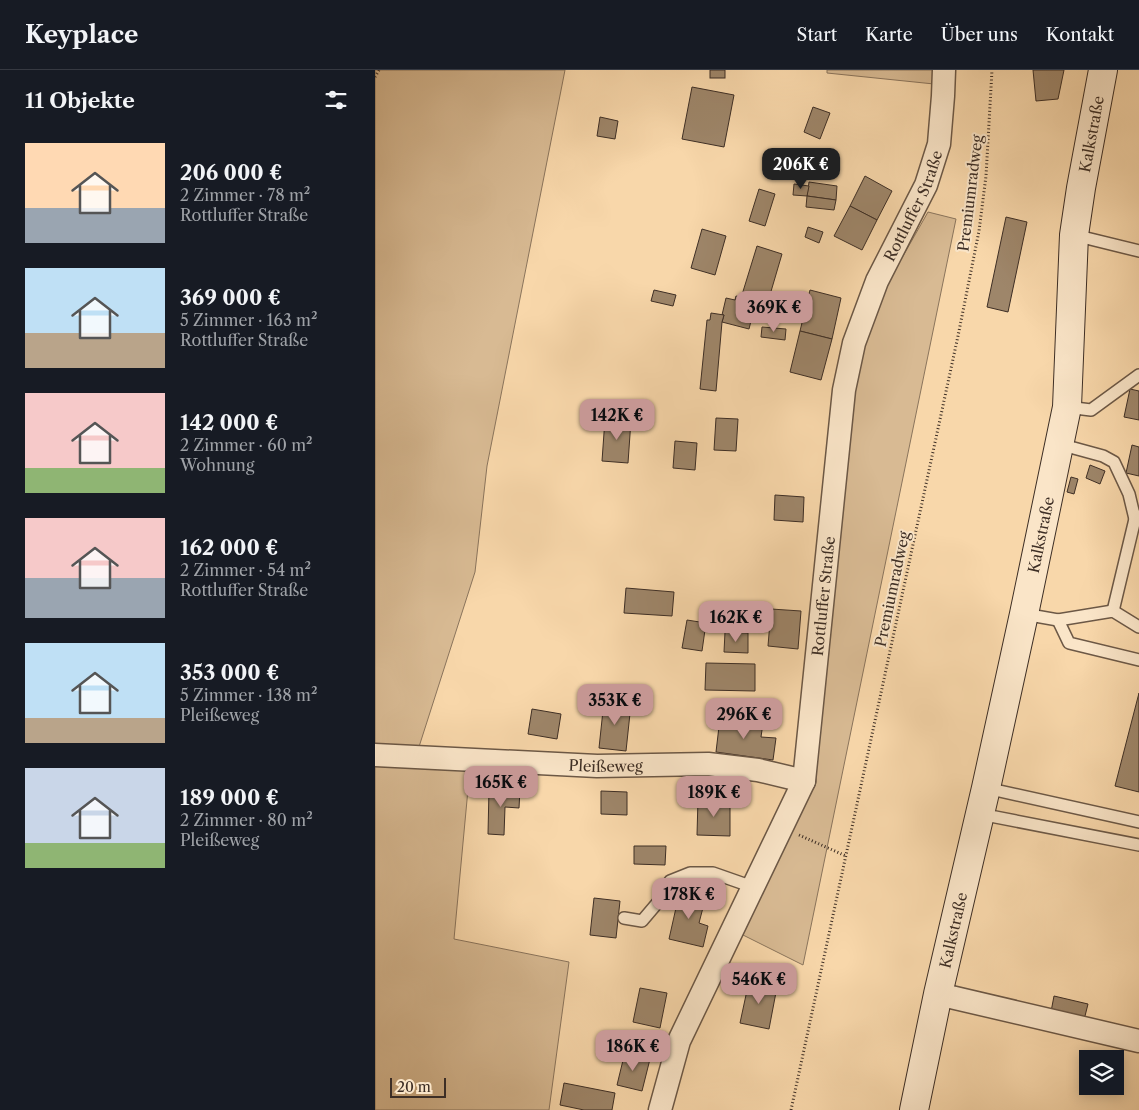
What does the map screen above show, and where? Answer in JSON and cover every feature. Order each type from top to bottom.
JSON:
[{"type":"main road","name":"Kalkstraße","points":[[914,1110],[938,994],[1024,614],[1067,407],[1074,235],[1103,70]]},
{"type":"street","name":"Rottluffer Straße","points":[[660,1110],[679,1041],[805,782],[843,390],[854,343],[877,281],[927,185],[939,144],[944,70]]},
{"type":"street","name":"Pleißeweg","points":[[375,755],[597,766],[708,764],[758,770],[805,782]]},
{"type":"street","points":[[938,994],[1139,1040]]},
{"type":"lane","points":[[1074,235],[1139,251]]},
{"type":"lane","points":[[1067,407],[1091,410],[1139,375]]},
{"type":"lane","points":[[1059,444],[1103,456],[1114,462],[1129,494],[1137,518],[1113,612]]},
{"type":"lane","points":[[1024,614],[1058,620],[1113,612],[1139,627]]},
{"type":"lane","points":[[1058,620],[1069,643],[1139,660]]},
{"type":"lane","points":[[983,801],[1139,822]]},
{"type":"lane","points":[[983,801],[1139,845]]},
{"type":"lane","points":[[624,918],[642,921],[659,901],[670,881],[690,873],[713,873],[753,887]]},
{"type":"path","points":[[375,77],[379,70]]},
{"type":"path","name":"Premiumradweg","points":[[791,1110],[979,231],[986,176],[992,70]]},
{"type":"path","points":[[783,827],[806,840],[846,856]]},
{"type":"shaded area","points":[[375,70],[565,70],[487,466],[475,572],[417,753],[375,751]]},
{"type":"shaded area","points":[[827,70],[934,70],[934,84],[827,73]]},
{"type":"shaded area","points":[[928,212],[956,219],[803,965],[737,932],[810,784],[853,391],[863,345],[886,286]]},
{"type":"shaded area","points":[[375,763],[470,768],[454,939],[569,962],[549,1110],[375,1110]]},
{"type":"building","points":[[710,70],[725,70],[725,78],[710,78]]},
{"type":"building","points":[[1033,70],[1064,70],[1058,99],[1036,101]]},
{"type":"building","points":[[692,87],[734,95],[724,147],[682,139]]},
{"type":"building","points":[[813,107],[830,113],[820,139],[804,132]]},
{"type":"building","points":[[600,117],[618,121],[615,139],[597,136]]},
{"type":"building","points":[[865,176],[892,191],[877,220],[850,206]]},
{"type":"building","points":[[809,182],[837,186],[836,200],[807,196]]},
{"type":"building","points":[[794,184],[809,186],[807,196],[793,195]]},
{"type":"building","points":[[759,189],[775,194],[765,226],[749,221]]},
{"type":"building","points":[[807,196],[836,200],[834,210],[806,207]]},
{"type":"building","points":[[850,206],[877,220],[862,250],[834,236]]},
{"type":"building","points":[[1006,217],[1027,222],[1008,312],[987,307]]},
{"type":"building","points":[[808,227],[823,232],[819,243],[805,237]]},
{"type":"building","points":[[702,229],[726,236],[715,275],[691,268]]},
{"type":"building","points":[[757,246],[782,254],[767,305],[741,298]]},
{"type":"building","points":[[654,290],[676,295],[673,306],[651,301]]},
{"type":"building","points":[[810,290],[841,298],[832,339],[800,331]]},
{"type":"building","points":[[736,296],[756,301],[749,329],[722,322],[726,298],[735,300]]},
{"type":"building","points":[[711,313],[724,315],[716,391],[700,389],[707,320],[710,320]]},
{"type":"building","points":[[762,327],[786,329],[785,340],[761,337]]},
{"type":"building","points":[[800,331],[832,339],[821,380],[790,372]]},
{"type":"building","points":[[1130,389],[1139,391],[1139,420],[1124,417]]},
{"type":"building","points":[[716,418],[738,419],[736,451],[714,450]]},
{"type":"building","points":[[605,419],[631,420],[628,463],[602,461]]},
{"type":"building","points":[[675,441],[697,443],[695,470],[673,468]]},
{"type":"building","points":[[1132,445],[1139,447],[1139,476],[1126,473]]},
{"type":"building","points":[[1090,465],[1105,471],[1100,484],[1086,478]]},
{"type":"building","points":[[1071,477],[1078,479],[1074,494],[1067,492]]},
{"type":"building","points":[[775,495],[804,497],[803,522],[774,520]]},
{"type":"building","points":[[626,588],[674,592],[672,616],[624,613]]},
{"type":"building","points":[[771,609],[801,611],[798,649],[768,646]]},
{"type":"building","points":[[687,620],[706,623],[702,651],[682,648]]},
{"type":"building","points":[[725,632],[748,633],[748,653],[724,652]]},
{"type":"building","points":[[706,663],[755,664],[755,691],[705,690]]},
{"type":"building","points":[[1139,693],[1139,792],[1115,786]]},
{"type":"building","points":[[604,701],[631,704],[626,751],[599,748]]},
{"type":"building","points":[[532,709],[561,714],[557,739],[528,734]]},
{"type":"building","points":[[720,718],[763,723],[761,737],[776,738],[773,760],[716,752]]},
{"type":"building","points":[[489,789],[520,789],[519,808],[505,807],[504,835],[488,834]]},
{"type":"building","points":[[601,791],[627,792],[627,815],[601,814]]},
{"type":"building","points":[[698,799],[730,800],[730,836],[697,835]]},
{"type":"building","points":[[634,846],[666,846],[665,865],[634,864]]},
{"type":"building","points":[[680,890],[706,896],[699,923],[708,926],[703,947],[669,939]]},
{"type":"building","points":[[594,898],[620,901],[616,938],[590,935]]},
{"type":"building","points":[[749,981],[777,987],[769,1029],[740,1023]]},
{"type":"building","points":[[640,988],[667,993],[660,1028],[633,1022]]},
{"type":"building","points":[[1054,996],[1088,1004],[1083,1024],[1050,1017]]},
{"type":"building","points":[[625,1052],[650,1059],[642,1091],[617,1085]]},
{"type":"building","points":[[564,1083],[615,1093],[612,1110],[584,1110],[560,1105]]}]
